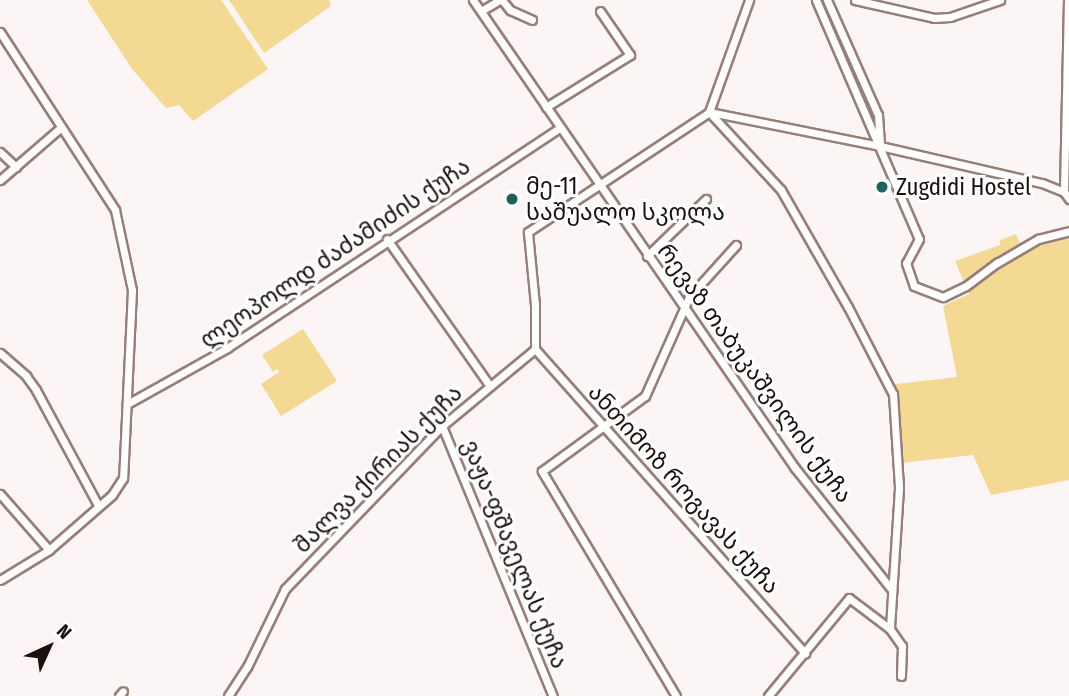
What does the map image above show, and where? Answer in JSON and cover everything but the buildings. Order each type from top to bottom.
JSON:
[{"type":"street","name":"რევაზ თაბუკაშვილის ქუჩა","points":[[473,0],[795,468],[892,590]]},
{"type":"street","points":[[481,11],[500,0],[510,10],[533,20]]},
{"type":"street","points":[[535,349],[535,305],[528,232],[709,112],[749,0]]},
{"type":"street","points":[[816,0],[919,239],[906,263],[914,286],[943,297],[966,286],[997,263],[1038,239],[1069,231]]},
{"type":"street","points":[[827,0],[878,116],[880,146]]},
{"type":"street","points":[[855,0],[863,5],[934,18],[950,18],[1000,0]]},
{"type":"street","points":[[1064,192],[1068,0]]},
{"type":"street","points":[[546,107],[630,55],[600,10]]},
{"type":"street","points":[[0,32],[115,210],[132,290],[123,478],[112,495],[49,550],[0,580]]},
{"type":"street","points":[[709,112],[880,146],[1042,183],[1064,192],[1069,199]]},
{"type":"street","points":[[709,112],[780,190],[848,307],[893,394],[899,488],[890,629]]},
{"type":"street","points":[[0,180],[60,128]]},
{"type":"street","name":"ლეოპოლდ ძაძამიძის ქუჩა","points":[[127,404],[227,348],[387,239],[560,128]]},
{"type":"street","points":[[0,152],[16,167]]},
{"type":"street","points":[[647,256],[706,199]]},
{"type":"street","points":[[387,239],[490,386]]},
{"type":"street","points":[[676,696],[542,471],[645,396],[683,307],[736,245]]},
{"type":"street","name":"შალვა ქირიას ქუჩა","points":[[228,696],[247,667],[285,589],[442,426],[535,349]]},
{"type":"street","name":"ანთიმოზ როგავას ქუჩა","points":[[535,349],[805,653]]},
{"type":"street","points":[[0,353],[26,376],[36,390],[98,505]]},
{"type":"street","name":"ვაჟა-ფშაველას ქუჩა","points":[[442,426],[553,696]]},
{"type":"street","points":[[0,495],[49,550]]},
{"type":"street","points":[[768,696],[849,598],[890,629],[902,646],[901,676]]},
{"type":"shaded area","points":[[87,0],[221,0],[268,69],[193,121],[179,105],[166,108],[132,69]]},
{"type":"shaded area","points":[[229,0],[329,0],[331,6],[264,53]]},
{"type":"shaded area","points":[[1016,234],[1023,250],[1058,236],[1069,235],[1069,480],[991,495],[973,455],[901,463],[887,385],[957,377],[943,306],[969,294],[955,261],[1000,245],[1000,240]]},
{"type":"shaded area","points":[[303,329],[337,381],[281,416],[261,384],[279,372],[277,369],[273,372],[262,355]]},
{"type":"place","name":"Zugdidi Hostel","points":[[882,187]]},
{"type":"place","name":"მე-11 საშუალო სკოლა","points":[[512,199]]}]
